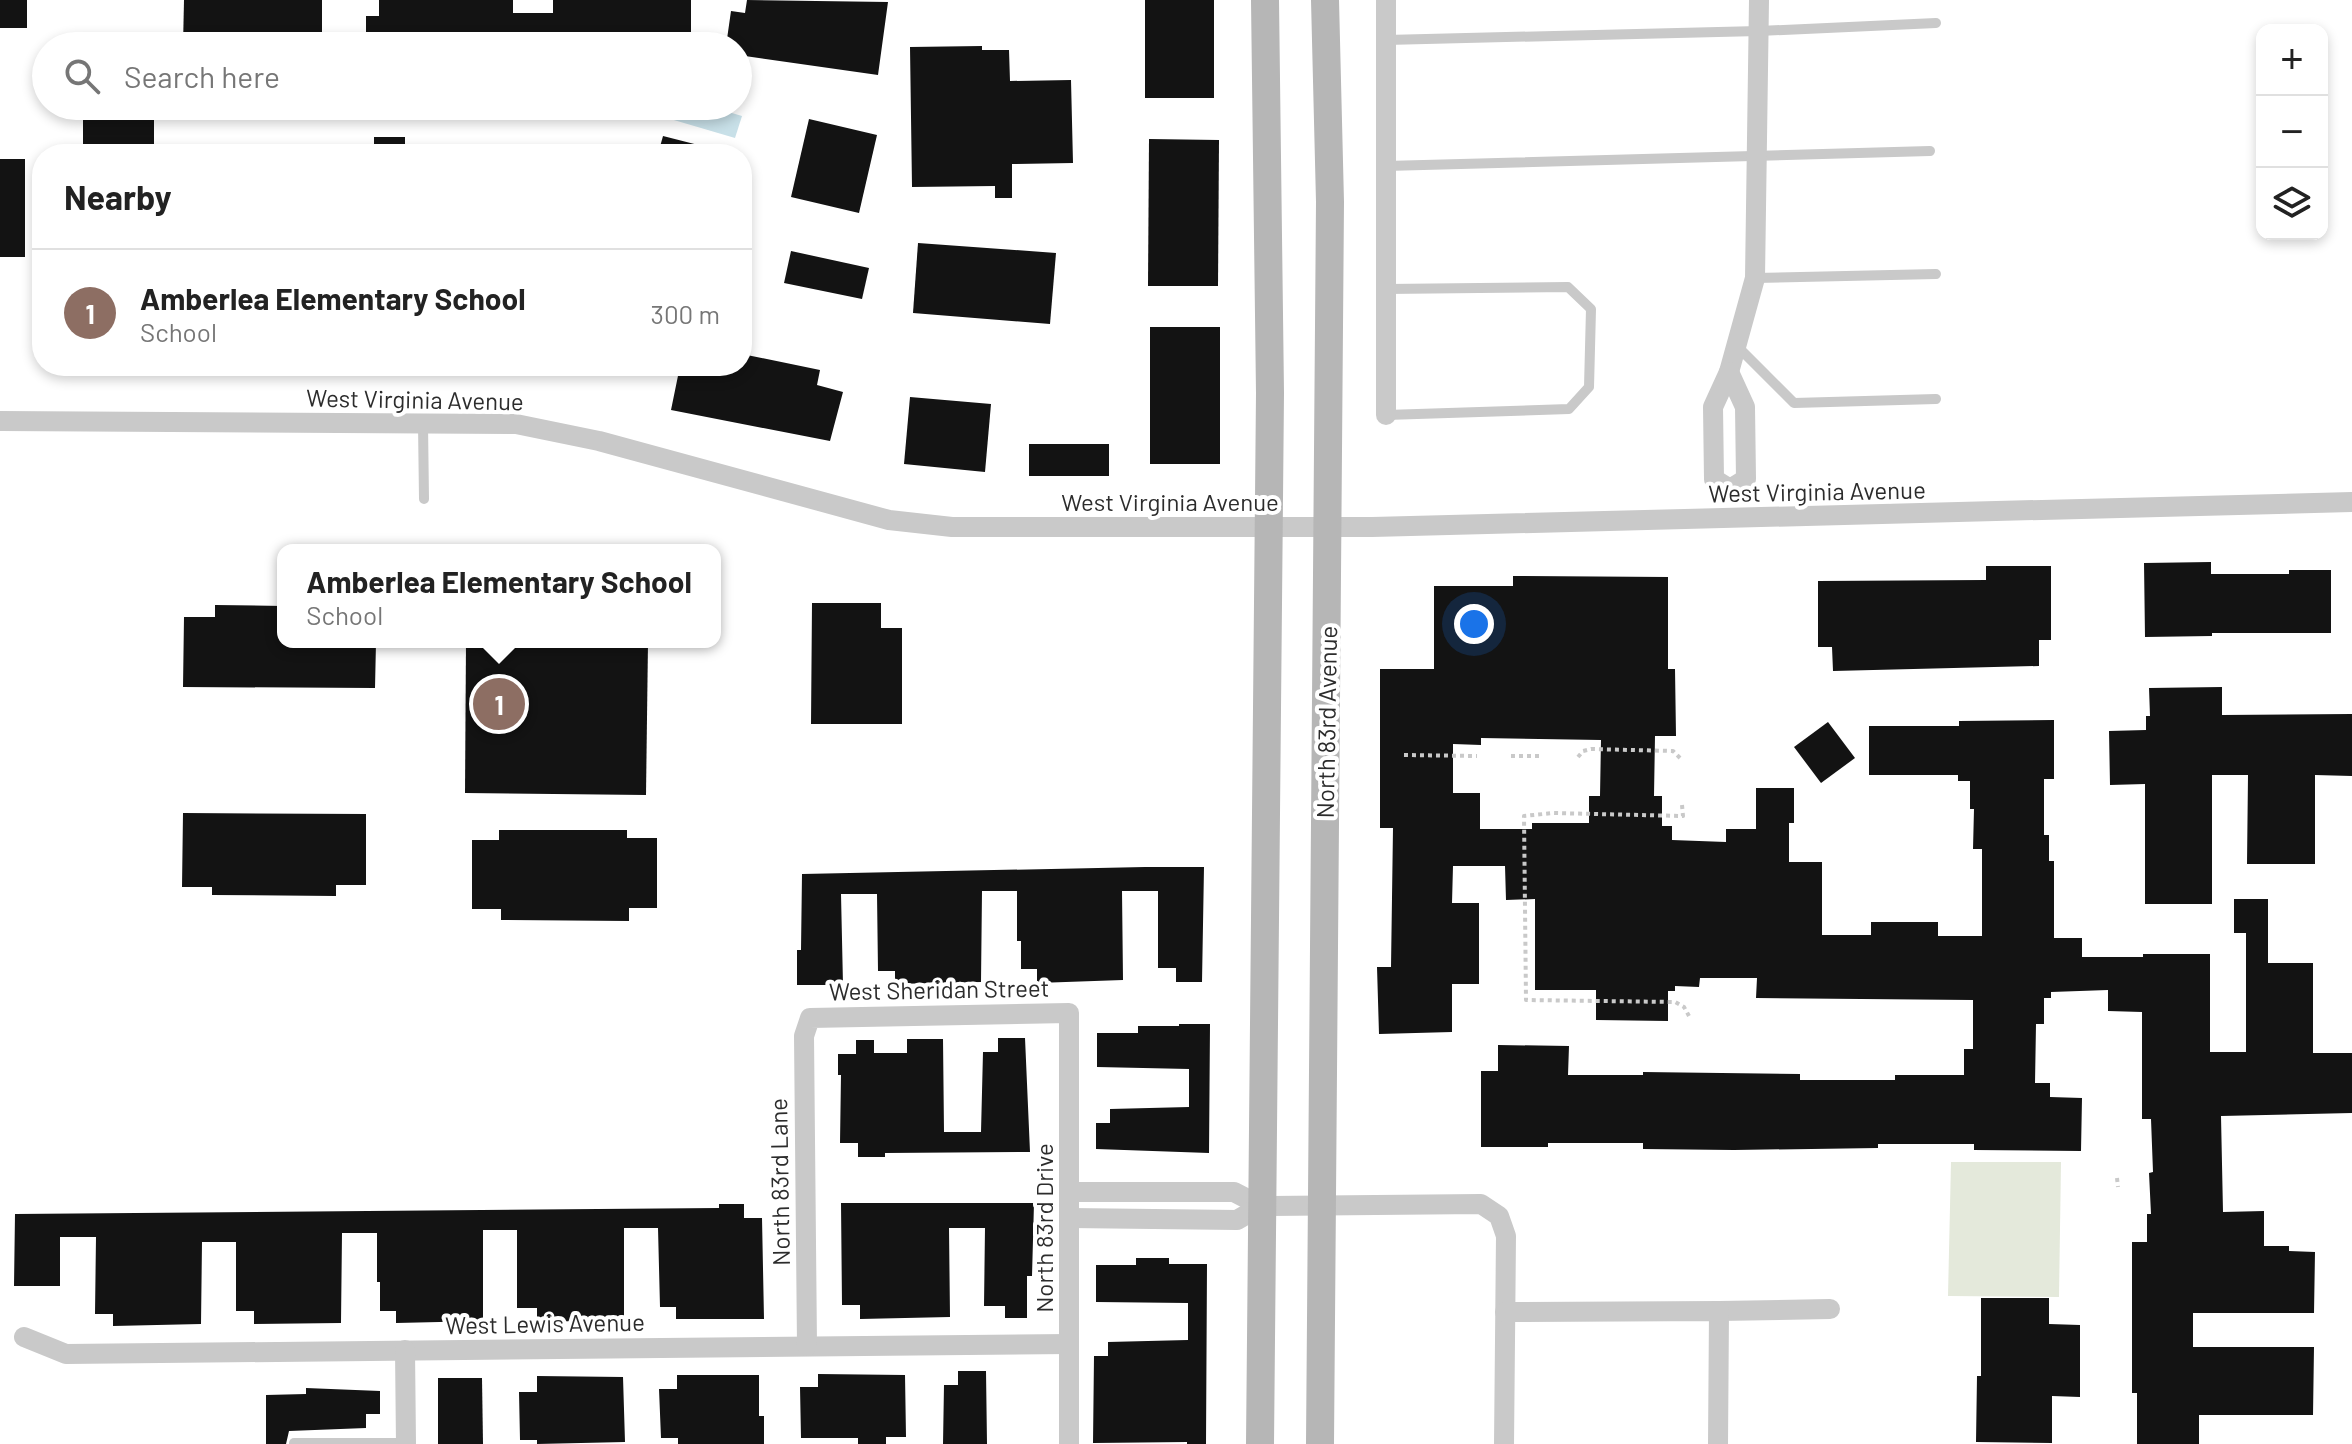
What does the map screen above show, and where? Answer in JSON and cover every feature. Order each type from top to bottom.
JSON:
[{"type":"main road","points":[[1260,1444],[1270,393],[1265,0]]},
{"type":"main road","name":"North 83rd Avenue","points":[[1320,1444],[1330,202],[1325,0]]},
{"type":"street","points":[[1386,0],[1386,415]]},
{"type":"street","points":[[1730,489],[1714,479],[1713,407],[1729,372],[1755,278],[1759,0]]},
{"type":"street","points":[[1729,372],[1745,407],[1746,479],[1730,489]]},
{"type":"street","name":"West Virginia Avenue","points":[[0,421],[516,424],[564,432],[889,520],[952,527],[1328,527],[2352,502]]},
{"type":"street","points":[[1730,489],[1731,519]]},
{"type":"street","name":"West Sheridan Street","points":[[810,1018],[1069,1013]]},
{"type":"street","name":"North 83rd Drive","points":[[1069,1013],[1069,1444]]},
{"type":"street","name":"North 83rd Lane","points":[[807,1346],[804,1036],[810,1018]]},
{"type":"street","points":[[1070,1192],[1234,1192],[1261,1206],[1481,1204],[1499,1216],[1506,1236],[1504,1444]]},
{"type":"street","points":[[1158,1192],[1158,1219]]},
{"type":"street","points":[[1070,1218],[1237,1220],[1261,1206]]},
{"type":"street","points":[[1505,1312],[1830,1309]]},
{"type":"street","points":[[1718,1444],[1719,1311]]},
{"type":"street","name":"West Lewis Avenue","points":[[24,1337],[66,1354],[1069,1344]]},
{"type":"street","points":[[405,1350],[406,1443]]},
{"type":"lane","points":[[1386,40],[1759,31],[1936,23]]},
{"type":"lane","points":[[1386,166],[1930,151]]},
{"type":"lane","points":[[1755,278],[1936,274]]},
{"type":"lane","points":[[1386,289],[1568,287],[1591,309],[1589,387],[1569,409],[1386,415]]},
{"type":"lane","points":[[1736,345],[1794,403],[1936,399]]},
{"type":"lane","points":[[423,424],[424,499]]},
{"type":"lane","points":[[294,1443],[406,1443]]},
{"type":"path","points":[[1578,757],[1583,751],[1591,749],[1644,750],[1673,751],[1682,760]]},
{"type":"path","points":[[1404,755],[1477,756]]},
{"type":"path","points":[[1511,756],[1540,756]]},
{"type":"path","points":[[1682,805],[1683,816],[1553,813],[1524,816],[1526,1000],[1675,1002],[1684,1007],[1689,1016]]},
{"type":"path","points":[[2117,1178],[2118,1187]]},
{"type":"shaded area","points":[[1951,1162],[2061,1162],[2059,1297],[1948,1296]]},
{"type":"water","points":[[674,120],[741,120],[735,138]]},
{"type":"building","points":[[0,0],[27,0],[27,28],[0,28]]},
{"type":"building","points":[[184,0],[322,0],[322,32],[183,32]]},
{"type":"building","points":[[379,0],[513,0],[513,13],[553,13],[553,0],[691,0],[691,32],[366,32],[366,16],[379,16]]},
{"type":"building","points":[[747,0],[888,2],[878,75],[752,57],[752,32],[728,32],[731,11],[745,13]]},
{"type":"building","points":[[1145,0],[1214,0],[1214,98],[1145,98]]},
{"type":"building","points":[[982,46],[982,50],[1009,50],[1010,81],[1071,80],[1073,163],[1012,164],[1012,198],[995,198],[995,186],[912,187],[910,47]]},
{"type":"building","points":[[809,119],[877,135],[859,213],[791,197]]},
{"type":"building","points":[[83,120],[154,120],[154,144],[83,144]]},
{"type":"building","points":[[663,136],[694,144],[661,144]]},
{"type":"building","points":[[374,137],[405,137],[405,144],[374,144]]},
{"type":"building","points":[[1149,139],[1219,140],[1218,286],[1148,286]]},
{"type":"building","points":[[0,159],[25,159],[25,257],[0,257]]},
{"type":"building","points":[[918,243],[1056,253],[1050,324],[913,313]]},
{"type":"building","points":[[791,251],[869,268],[862,299],[784,283]]},
{"type":"building","points":[[1150,327],[1220,327],[1220,464],[1150,464]]},
{"type":"building","points":[[752,356],[820,370],[817,385],[843,392],[830,441],[671,410],[678,376],[752,376]]},
{"type":"building","points":[[910,397],[991,404],[985,472],[904,464]]},
{"type":"building","points":[[1029,444],[1109,444],[1109,476],[1029,476]]},
{"type":"building","points":[[2211,562],[2211,574],[2289,574],[2289,570],[2331,570],[2331,633],[2212,633],[2212,636],[2145,637],[2144,563]]},
{"type":"building","points":[[1986,566],[2051,566],[2051,640],[2039,640],[2039,666],[1833,671],[1832,647],[1818,647],[1818,581],[1986,580]]},
{"type":"building","points":[[1513,576],[1668,577],[1668,669],[1675,669],[1676,736],[1655,736],[1654,796],[1662,796],[1662,826],[1672,826],[1672,840],[1726,842],[1726,829],[1756,829],[1756,788],[1794,788],[1794,823],[1789,823],[1789,862],[1822,862],[1822,935],[1871,935],[1871,922],[1938,922],[1938,936],[1982,936],[1982,849],[1973,849],[1974,809],[1970,809],[1970,781],[1958,781],[1958,775],[1869,775],[1869,726],[1959,726],[1959,721],[2054,720],[2054,779],[2044,779],[2044,835],[2049,835],[2049,861],[2054,861],[2054,938],[2082,938],[2082,957],[2210,954],[2210,1052],[2246,1052],[2246,933],[2234,933],[2234,899],[2268,899],[2268,963],[2313,963],[2313,1053],[2352,1053],[2352,1113],[2221,1116],[2223,1212],[2264,1211],[2264,1246],[2289,1246],[2289,1251],[2315,1252],[2314,1313],[2193,1313],[2193,1347],[2314,1347],[2313,1415],[2199,1415],[2199,1444],[2137,1444],[2137,1393],[2132,1393],[2132,1242],[2147,1242],[2147,1214],[2151,1214],[2149,1173],[2153,1172],[2151,1119],[2142,1119],[2142,1012],[2108,1011],[2108,990],[2051,992],[2051,998],[2044,998],[2044,1024],[2036,1024],[2035,1083],[2050,1083],[2050,1097],[2082,1098],[2081,1151],[1974,1150],[1974,1144],[1734,1150],[1643,1149],[1643,1143],[1481,1147],[1481,1071],[1498,1071],[1498,1045],[1569,1046],[1568,1075],[1643,1075],[1643,1072],[1800,1074],[1800,1080],[1895,1080],[1895,1075],[1964,1075],[1964,1049],[1973,1049],[1973,1000],[1756,998],[1757,978],[1700,978],[1699,987],[1675,986],[1675,991],[1668,991],[1668,1021],[1596,1020],[1596,990],[1535,990],[1535,899],[1506,900],[1505,866],[1453,866],[1452,903],[1479,903],[1479,984],[1452,984],[1452,1032],[1379,1034],[1377,967],[1391,967],[1393,828],[1380,828],[1380,669],[1434,669],[1434,586],[1513,586]],"holes":[[[1481,738],[1601,740],[1600,796],[1589,796],[1589,823],[1532,823],[1532,829],[1480,829],[1480,793],[1453,793],[1453,744],[1481,745]]]},
{"type":"building","points":[[812,603],[881,603],[881,628],[902,628],[902,724],[811,724]]},
{"type":"building","points":[[215,605],[277,606],[277,648],[376,648],[375,688],[183,687],[184,617],[215,617]]},
{"type":"building","points":[[466,648],[648,648],[646,795],[465,793]]},
{"type":"building","points":[[2222,687],[2222,715],[2352,714],[2352,776],[2315,775],[2315,864],[2247,864],[2248,775],[2212,775],[2212,904],[2145,904],[2145,784],[2110,785],[2109,731],[2146,730],[2146,716],[2150,716],[2149,688]]},
{"type":"building","points":[[1828,722],[1855,758],[1821,783],[1794,747]]},
{"type":"building","points":[[183,813],[366,814],[366,885],[336,885],[336,896],[212,895],[212,887],[182,887]]},
{"type":"building","points":[[499,830],[627,830],[627,838],[657,838],[657,908],[629,908],[629,921],[501,920],[501,909],[472,909],[472,840],[499,840]]},
{"type":"building","points":[[1204,867],[1202,982],[1176,982],[1176,968],[1158,968],[1158,891],[1122,891],[1123,980],[1037,983],[1037,969],[1021,969],[1021,941],[1017,941],[1017,891],[982,891],[981,982],[895,984],[895,971],[878,971],[877,894],[841,894],[843,985],[797,985],[797,950],[801,950],[802,874]]},
{"type":"building","points":[[1210,1024],[1209,1153],[1096,1149],[1096,1123],[1110,1123],[1110,1109],[1189,1107],[1189,1069],[1097,1067],[1097,1033],[1138,1033],[1138,1026]]},
{"type":"building","points":[[998,1038],[1025,1038],[1030,1152],[885,1153],[885,1157],[858,1157],[858,1143],[840,1143],[841,1075],[838,1075],[838,1054],[856,1054],[856,1040],[874,1040],[874,1053],[907,1053],[907,1039],[943,1039],[944,1132],[981,1132],[983,1052],[998,1052]]},
{"type":"building","points":[[841,1203],[1034,1203],[1032,1276],[1027,1276],[1027,1318],[1005,1318],[1005,1306],[984,1306],[985,1228],[949,1228],[950,1317],[860,1319],[860,1305],[842,1305]]},
{"type":"building","points":[[719,1204],[744,1204],[744,1218],[762,1218],[764,1319],[676,1319],[676,1307],[660,1307],[658,1228],[624,1228],[624,1320],[537,1322],[537,1308],[517,1308],[517,1230],[483,1230],[483,1321],[396,1323],[396,1311],[380,1311],[377,1233],[342,1233],[341,1323],[254,1324],[254,1311],[236,1311],[236,1242],[202,1242],[201,1324],[113,1326],[113,1314],[95,1314],[96,1237],[60,1237],[60,1286],[14,1286],[15,1214],[719,1208]]},
{"type":"building","points":[[1136,1258],[1169,1258],[1169,1264],[1207,1264],[1206,1444],[1093,1443],[1094,1356],[1108,1356],[1108,1342],[1188,1340],[1188,1303],[1096,1302],[1096,1265],[1136,1265]]},
{"type":"building","points":[[1981,1298],[2049,1298],[2049,1324],[2080,1325],[2080,1397],[2052,1396],[2052,1443],[1976,1442],[1977,1376],[1981,1376]]},
{"type":"building","points":[[958,1371],[986,1371],[987,1444],[943,1444],[944,1385],[958,1385]]},
{"type":"building","points":[[818,1374],[905,1375],[906,1437],[886,1437],[886,1444],[858,1444],[858,1438],[801,1438],[800,1387],[818,1387]]},
{"type":"building","points":[[677,1375],[759,1375],[759,1416],[764,1416],[764,1444],[678,1444],[678,1438],[661,1438],[659,1389],[677,1389]]},
{"type":"building","points":[[537,1376],[623,1377],[625,1442],[537,1444],[537,1440],[520,1440],[519,1392],[537,1392]]},
{"type":"building","points":[[438,1378],[482,1378],[483,1444],[438,1444]]},
{"type":"building","points":[[306,1388],[380,1391],[380,1414],[366,1414],[366,1428],[289,1431],[286,1444],[266,1444],[266,1395],[306,1394]]},
{"type":"place","name":"Amberlea Elementary School","points":[[499,704]]}]
